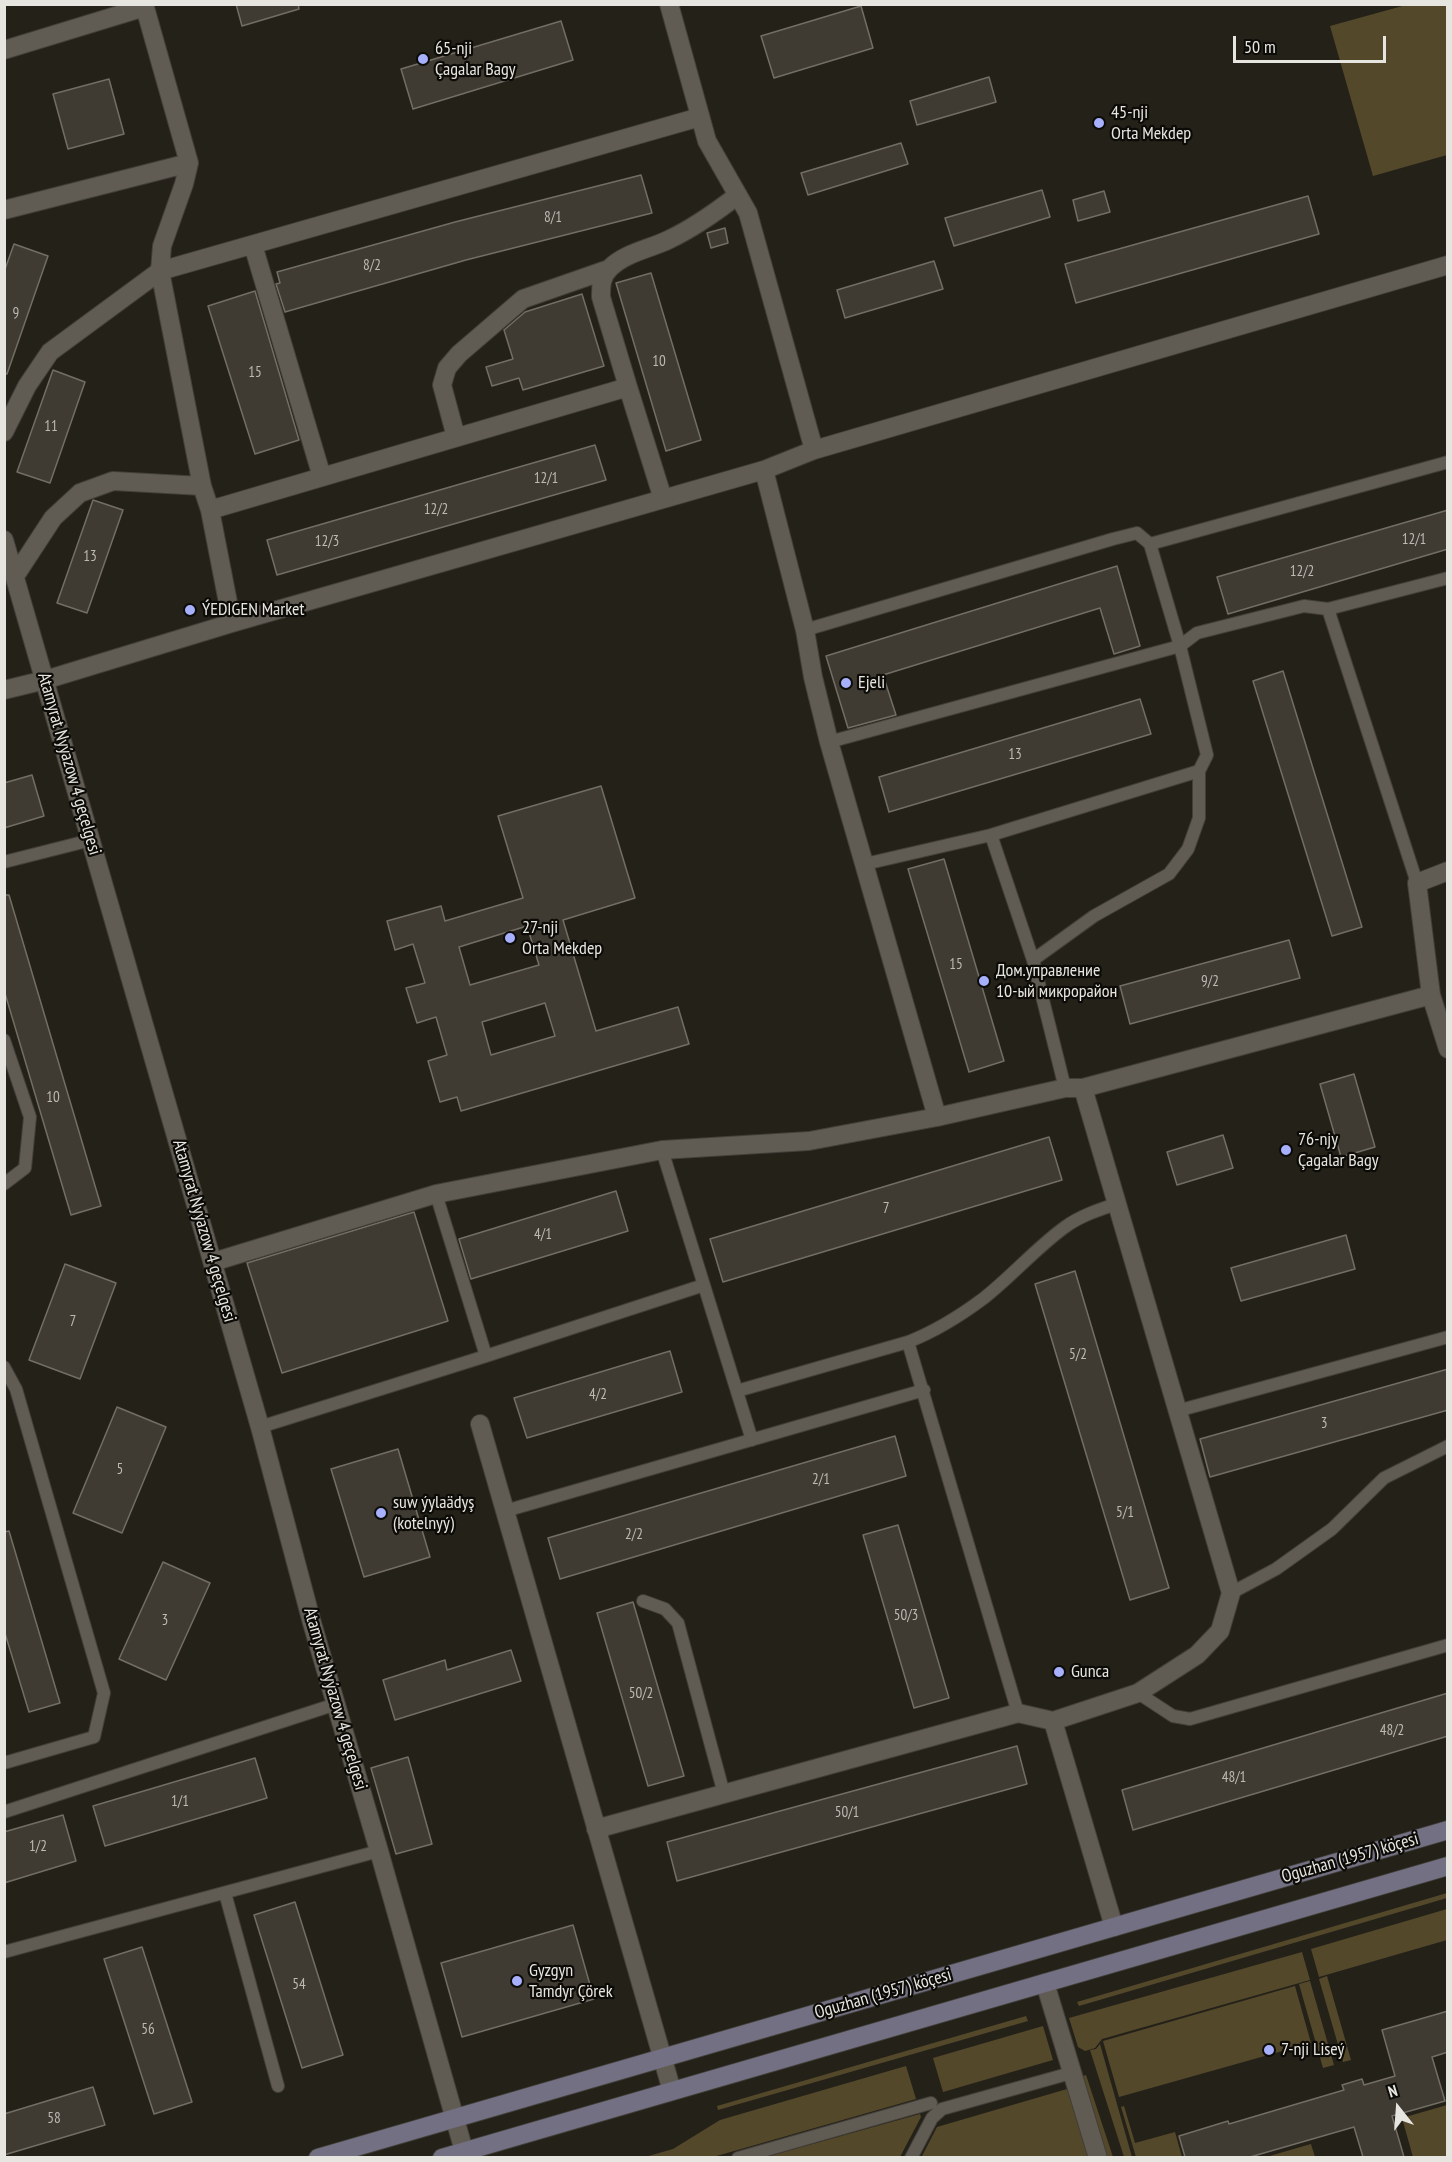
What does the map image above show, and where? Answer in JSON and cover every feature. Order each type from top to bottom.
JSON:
[{"type":"main road","name":"Oguzhan (1957) köçesi","points":[[318,2157],[1448,1830]]},
{"type":"main road","name":"Oguzhan (1957) köçesi","points":[[442,2157],[1448,1866]]},
{"type":"street","points":[[669,4],[707,141],[748,213],[814,450]]},
{"type":"street","points":[[4,50],[145,6],[189,163],[162,246],[160,271],[202,486],[210,510],[232,623]]},
{"type":"street","points":[[4,432],[27,386],[50,352],[160,271],[700,117]]},
{"type":"street","points":[[4,210],[189,163]]},
{"type":"street","points":[[456,437],[442,385],[447,368],[459,354],[523,299],[609,268],[623,258],[669,240],[707,219],[738,195]]},
{"type":"street","points":[[253,245],[322,477]]},
{"type":"street","points":[[4,690],[764,470],[814,450],[1448,265]]},
{"type":"street","points":[[609,268],[600,282],[601,297],[663,499]]},
{"type":"street","points":[[210,510],[628,387]]},
{"type":"street","points":[[764,470],[805,630],[813,677],[829,742],[938,1117]]},
{"type":"street","points":[[15,576],[53,518],[81,494],[113,481],[202,486]]},
{"type":"street","name":"Atamyrat Nyýazow 4 geçelgesi","points":[[4,540],[213,1262],[312,1623],[464,2151]]},
{"type":"street","points":[[1448,871],[1417,884],[1431,995],[1448,1049]]},
{"type":"street","points":[[213,1262],[436,1194],[662,1150],[809,1141],[938,1117],[1074,1088],[1431,995]]},
{"type":"street","points":[[596,1829],[1018,1713],[1053,1721],[1138,1693],[1197,1655],[1220,1630],[1230,1593],[1116,1204],[1074,1088]]},
{"type":"street","points":[[480,1424],[672,2091]]},
{"type":"street","points":[[1053,1721],[1114,1927]]},
{"type":"street","points":[[1045,1983],[1098,2157]]},
{"type":"lane","points":[[1150,544],[1448,462]]},
{"type":"lane","points":[[805,630],[1137,533],[1150,544],[1180,646],[1207,755],[1199,771],[1199,818],[1188,849],[1169,874],[1094,916],[1033,960]]},
{"type":"lane","points":[[829,742],[1180,646],[1197,633],[1304,606],[1328,609],[1448,578]]},
{"type":"lane","points":[[1328,609],[1417,884]]},
{"type":"lane","points":[[865,864],[991,835],[1199,771]]},
{"type":"lane","points":[[991,835],[1074,1088]]},
{"type":"lane","points":[[4,862],[91,840]]},
{"type":"lane","points":[[4,1040],[30,1117],[25,1168],[4,1184]]},
{"type":"lane","points":[[662,1150],[752,1440]]},
{"type":"lane","points":[[436,1194],[486,1356]]},
{"type":"lane","points":[[737,1391],[908,1342],[933,1332],[985,1297],[1066,1226],[1092,1212],[1116,1204]]},
{"type":"lane","points":[[260,1427],[704,1285]]},
{"type":"lane","points":[[1177,1411],[1448,1337]]},
{"type":"lane","points":[[908,1342],[1018,1713]]},
{"type":"lane","points":[[4,1367],[16,1389],[104,1693],[94,1737],[4,1763]]},
{"type":"lane","points":[[505,1511],[924,1390]]},
{"type":"lane","points":[[1230,1593],[1276,1569],[1332,1529],[1384,1478],[1448,1446]]},
{"type":"lane","points":[[643,1601],[665,1609],[678,1623],[724,1794]]},
{"type":"lane","points":[[1138,1693],[1173,1716],[1190,1719],[1448,1645]]},
{"type":"lane","points":[[4,1812],[336,1704]]},
{"type":"lane","points":[[4,1952],[379,1851]]},
{"type":"lane","points":[[225,1893],[278,2086]]},
{"type":"lane","points":[[911,2157],[932,2118],[942,2109],[1071,2073]]},
{"type":"lane","points":[[738,2157],[932,2103]]},
{"type":"shaded area","points":[[1406,5],[1447,5],[1447,155],[1373,176],[1330,26]]},
{"type":"shaded area","points":[[1447,1893],[1447,1898],[1079,2006],[1077,2002]]},
{"type":"shaded area","points":[[1447,1909],[1447,1940],[1319,1977],[1311,1949]]},
{"type":"shaded area","points":[[1302,1952],[1310,1980],[1102,2039],[1095,2048],[1085,2051],[1078,2047],[1069,2018]]},
{"type":"shaded area","points":[[1327,1976],[1351,2060],[1343,2062],[1319,1979]]},
{"type":"shaded area","points":[[1310,1981],[1334,2065],[1323,2068],[1299,1984]]},
{"type":"shaded area","points":[[1295,1986],[1311,2043],[1119,2097],[1103,2041]]},
{"type":"shaded area","points":[[1026,2016],[1028,2021],[718,2110],[717,2106]]},
{"type":"shaded area","points":[[1043,2026],[1053,2060],[943,2092],[933,2058]]},
{"type":"shaded area","points":[[1100,2044],[1132,2157],[1124,2157],[1090,2050],[1096,2049]]},
{"type":"shaded area","points":[[906,2066],[916,2099],[713,2157],[645,2157],[673,2149],[720,2120]]},
{"type":"shaded area","points":[[1086,2075],[1113,2157],[1106,2157],[1080,2077]]},
{"type":"shaded area","points":[[1067,2089],[1089,2157],[921,2158],[937,2127]]},
{"type":"shaded area","points":[[1447,2105],[1447,2157],[1413,2157],[1402,2118]]},
{"type":"shaded area","points":[[1124,2106],[1135,2143],[1175,2132],[1182,2157],[1136,2157],[1121,2107]]},
{"type":"shaded area","points":[[920,2114],[921,2117],[900,2157],[766,2157]]},
{"type":"shaded area","points":[[1311,2144],[1315,2157],[1266,2157]]},
{"type":"building","points":[[236,4],[298,4],[299,9],[242,26]]},
{"type":"building","points":[[861,6],[873,48],[774,78],[761,36]]},
{"type":"building","points":[[561,21],[573,60],[413,109],[401,69]]},
{"type":"building","points":[[989,77],[996,102],[917,125],[910,101]]},
{"type":"building","points":[[109,79],[124,134],[68,149],[53,94]]},
{"type":"building","points":[[901,143],[908,164],[808,195],[801,173]]},
{"type":"building","points":[[641,175],[652,213],[466,260],[285,312],[276,284],[280,283],[277,272],[455,222]]},
{"type":"building","points":[[1042,190],[1050,217],[954,246],[945,218]]},
{"type":"building","points":[[1104,191],[1110,212],[1078,221],[1073,200]]},
{"type":"building","points":[[1308,196],[1319,234],[1076,303],[1065,264]]},
{"type":"building","points":[[725,228],[728,243],[711,248],[707,233]]},
{"type":"building","points":[[14,244],[48,256],[7,374],[4,373],[4,272]]},
{"type":"building","points":[[934,261],[943,289],[845,318],[837,290]]},
{"type":"building","points":[[651,273],[701,440],[666,451],[616,283]]},
{"type":"building","points":[[255,291],[299,440],[255,454],[208,306]]},
{"type":"building","points":[[582,294],[604,366],[523,390],[519,378],[492,386],[486,367],[513,359],[504,330],[525,312]]},
{"type":"building","points":[[53,370],[85,382],[50,483],[17,472]]},
{"type":"building","points":[[595,445],[606,480],[277,575],[267,540]]},
{"type":"building","points":[[93,500],[123,510],[87,613],[57,603]]},
{"type":"building","points":[[1448,510],[1448,549],[1228,614],[1217,577]]},
{"type":"building","points":[[1117,566],[1140,646],[1114,654],[1100,608],[883,675],[896,715],[848,728],[826,656]]},
{"type":"building","points":[[1283,671],[1362,927],[1332,936],[1253,681]]},
{"type":"building","points":[[1140,699],[1151,734],[889,812],[879,777]]},
{"type":"building","points":[[32,775],[44,816],[4,828],[4,783]]},
{"type":"building","points":[[601,786],[635,898],[563,920],[596,1031],[678,1007],[689,1044],[461,1111],[457,1097],[440,1102],[428,1061],[447,1055],[436,1017],[417,1023],[406,988],[425,983],[413,944],[395,950],[387,921],[441,906],[445,921],[523,898],[498,816]],"holes":[[[527,926],[539,965],[470,985],[459,947]],[[545,1003],[555,1036],[491,1055],[482,1022]]]},
{"type":"building","points":[[944,859],[1004,1061],[969,1072],[908,869]]},
{"type":"building","points":[[4,895],[9,895],[101,1206],[71,1215],[4,990]]},
{"type":"building","points":[[1289,940],[1300,978],[1130,1024],[1120,986]]},
{"type":"building","points":[[1354,1074],[1375,1147],[1341,1157],[1320,1084]]},
{"type":"building","points":[[1223,1135],[1233,1168],[1177,1185],[1167,1152]]},
{"type":"building","points":[[1049,1137],[1062,1180],[723,1282],[710,1239]]},
{"type":"building","points":[[616,1191],[628,1231],[471,1279],[459,1239]]},
{"type":"building","points":[[414,1212],[448,1321],[282,1373],[247,1263]]},
{"type":"building","points":[[1346,1235],[1355,1269],[1241,1301],[1231,1268]]},
{"type":"building","points":[[65,1264],[116,1283],[80,1379],[29,1360]]},
{"type":"building","points":[[1075,1271],[1169,1588],[1130,1600],[1035,1284]]},
{"type":"building","points":[[670,1351],[682,1392],[527,1438],[514,1398]]},
{"type":"building","points":[[1448,1369],[1448,1410],[1210,1477],[1200,1439]]},
{"type":"building","points":[[117,1407],[166,1427],[122,1533],[73,1513]]},
{"type":"building","points":[[895,1436],[906,1476],[560,1579],[548,1538]]},
{"type":"building","name":"suw ýylaädyş (kotelnyý)","points":[[398,1449],[430,1557],[364,1577],[331,1469]]},
{"type":"building","points":[[898,1525],[949,1698],[914,1708],[863,1535]]},
{"type":"building","points":[[9,1531],[60,1703],[29,1712],[4,1630],[4,1532]]},
{"type":"building","points":[[163,1562],[210,1583],[166,1680],[119,1659]]},
{"type":"building","points":[[633,1602],[684,1776],[648,1786],[597,1613]]},
{"type":"building","points":[[511,1650],[521,1681],[395,1720],[383,1680],[445,1660],[447,1670]]},
{"type":"building","points":[[1448,1693],[1448,1736],[1133,1830],[1122,1790]]},
{"type":"building","points":[[1017,1746],[1027,1784],[677,1881],[667,1842]]},
{"type":"building","points":[[408,1757],[432,1844],[396,1854],[371,1768]]},
{"type":"building","points":[[255,1758],[267,1798],[105,1846],[93,1806]]},
{"type":"building","points":[[63,1815],[76,1861],[4,1883],[4,1832]]},
{"type":"building","points":[[295,1902],[343,2055],[302,2068],[254,1915]]},
{"type":"building","points":[[573,1925],[594,1999],[462,2037],[441,1963]]},
{"type":"building","points":[[142,1947],[192,2102],[154,2114],[104,1959]]},
{"type":"building","points":[[1448,2011],[1448,2052],[1432,2057],[1445,2101],[1392,2116],[1404,2157],[1363,2157],[1354,2127],[1250,2157],[1185,2157],[1179,2136],[1228,2121],[1229,2124],[1344,2090],[1342,2085],[1362,2079],[1364,2085],[1395,2076],[1382,2030]]},
{"type":"building","points":[[93,2087],[105,2125],[4,2155],[4,2114]]},
{"type":"place","name":"65-nji Çagalar Bagy","points":[[423,59]]},
{"type":"place","name":"45-nji Orta Mekdep","points":[[1099,123]]},
{"type":"place","name":"ÝEDIGEN Market","points":[[190,610]]},
{"type":"place","name":"Ejeli","points":[[846,683]]},
{"type":"place","name":"27-nji Orta Mekdep","points":[[510,938]]},
{"type":"place","name":"Дом.управление 10-ый микрорайон","points":[[984,981]]},
{"type":"place","name":"76-njy Çagalar Bagy","points":[[1286,1150]]},
{"type":"place","name":"suw ýylaädyş (kotelnyý)","points":[[381,1513]]},
{"type":"place","name":"Gunca","points":[[1059,1672]]},
{"type":"place","name":"Gyzgyn Tamdyr Çörek","points":[[517,1981]]},
{"type":"place","name":"7-nji Liseý","points":[[1269,2050]]}]
